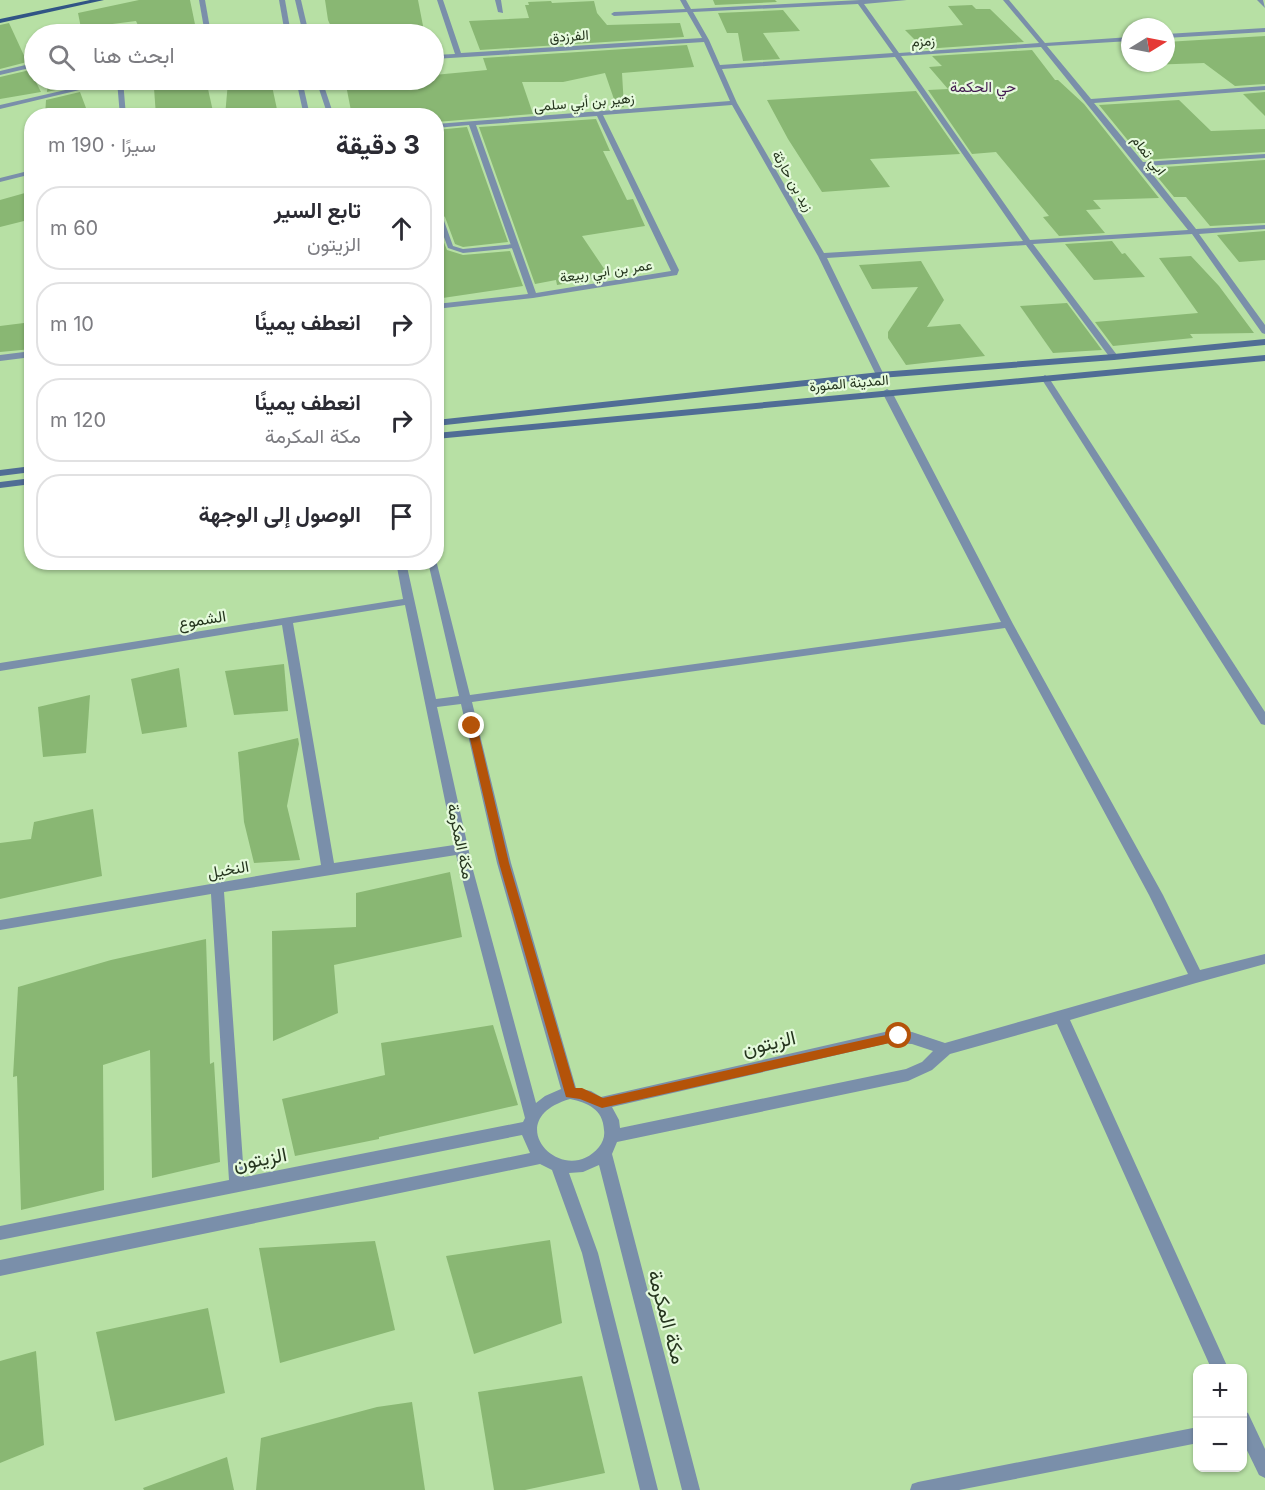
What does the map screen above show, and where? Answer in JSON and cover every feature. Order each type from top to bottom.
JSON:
[{"type":"main road","points":[[0,15],[69,0]]},
{"type":"main road","points":[[0,21],[100,0]]},
{"type":"main road","points":[[444,422],[880,375],[1114,357],[1265,342]]},
{"type":"main road","name":"المدينة المنورة","points":[[444,435],[1265,358]]},
{"type":"main road","points":[[0,473],[24,470]]},
{"type":"main road","points":[[0,484],[24,482]]},
{"type":"street","points":[[202,0],[206,24]]},
{"type":"street","points":[[282,0],[286,24]]},
{"type":"street","points":[[298,0],[304,24]]},
{"type":"street","points":[[440,0],[459,56]]},
{"type":"street","points":[[498,0],[501,12]]},
{"type":"street","name":"زيد بن حارثة","points":[[683,0],[706,40],[734,103],[822,256],[880,375]]},
{"type":"street","points":[[614,14],[904,0]]},
{"type":"street","name":"ابي تمام","points":[[1006,0],[1090,100],[1194,231],[1265,331]]},
{"type":"street","points":[[1260,0],[1265,6]]},
{"type":"street","points":[[860,2],[1029,244],[1114,357]]},
{"type":"street","points":[[1175,35],[1265,30]]},
{"type":"street","name":"الفرزدق","points":[[444,57],[706,40]]},
{"type":"street","name":"زمزم","points":[[717,67],[1121,40]]},
{"type":"street","points":[[0,73],[24,67]]},
{"type":"street","points":[[1090,100],[1265,88]]},
{"type":"street","points":[[0,107],[72,90]]},
{"type":"street","points":[[121,90],[122,108]]},
{"type":"street","points":[[301,90],[305,108]]},
{"type":"street","points":[[322,90],[328,108]]},
{"type":"street","name":"زهير بن أبي سلمى","points":[[444,125],[734,103]]},
{"type":"street","name":"عمر بن ابي ربيعة","points":[[444,306],[662,277],[670,275],[675,270],[599,113]]},
{"type":"street","points":[[472,123],[533,296]]},
{"type":"street","points":[[1141,164],[1265,156]]},
{"type":"street","points":[[0,180],[24,174]]},
{"type":"street","points":[[822,256],[1265,227]]},
{"type":"street","points":[[0,358],[24,355]]},
{"type":"street","points":[[1045,378],[1265,721]]},
{"type":"street","points":[[887,393],[1008,624],[1156,895],[1196,977]]},
{"type":"street","name":"مكة المكرمة","points":[[402,570],[462,849],[531,1122]]},
{"type":"street","points":[[436,570],[504,863],[570,1093]]},
{"type":"street","name":"الشموع","points":[[0,667],[409,602]]},
{"type":"street","points":[[287,622],[328,869]]},
{"type":"street","points":[[431,704],[1008,624]]},
{"type":"street","name":"النخيل","points":[[0,925],[328,869],[462,849]]},
{"type":"street","points":[[217,888],[237,1185]]},
{"type":"street","points":[[613,1136],[908,1075],[927,1066],[945,1049],[1265,958]]},
{"type":"street","points":[[1061,1017],[1218,1364]]},
{"type":"street","name":"الزيتون","points":[[602,1103],[889,1038],[912,1038],[945,1049]]},
{"type":"street","points":[[0,1268],[550,1161],[579,1166],[604,1154],[613,1136],[614,1124],[610,1113],[602,1103],[582,1094],[570,1093],[547,1100],[531,1122],[530,1138],[550,1161],[590,1253],[649,1490]]},
{"type":"street","name":"الزيتون","points":[[0,1233],[531,1122]]},
{"type":"street","name":"مكة المكرمة","points":[[604,1154],[691,1490]]},
{"type":"street","points":[[1247,1430],[1265,1469]]},
{"type":"lane","points":[[444,230],[450,247],[454,249],[514,246]]},
{"type":"lane","points":[[918,1490],[1193,1436]]},
{"type":"building","points":[[139,0],[190,0],[195,24],[137,24],[136,21],[80,24],[78,13]]},
{"type":"building","points":[[325,0],[418,0],[423,24],[330,24]]},
{"type":"building","points":[[713,0],[775,0],[777,2],[715,5]]},
{"type":"building","points":[[551,1],[552,3],[594,1],[597,13],[607,25],[680,23],[684,37],[480,50],[469,21],[529,18],[525,5],[529,5],[528,2]]},
{"type":"building","points":[[972,5],[976,9],[990,9],[1024,42],[924,49],[905,30],[963,25],[948,6]]},
{"type":"building","points":[[783,10],[800,31],[763,33],[780,59],[743,61],[738,33],[727,33],[718,13]]},
{"type":"building","points":[[9,23],[24,56],[24,63],[0,69],[0,25]]},
{"type":"building","points":[[1265,36],[1265,84],[1235,86],[1204,63],[1175,64],[1175,41]]},
{"type":"building","points":[[687,45],[694,67],[622,73],[624,107],[617,108],[605,73],[563,82],[522,82],[533,114],[444,121],[444,108],[350,108],[347,90],[444,90],[444,74],[487,70],[483,58]]},
{"type":"building","points":[[1032,50],[1055,80],[1058,80],[1084,104],[1159,198],[1093,200],[1101,209],[1086,210],[1105,233],[1059,236],[1043,217],[1049,216],[996,152],[972,154],[928,90],[948,89],[929,67],[942,66],[932,56]]},
{"type":"building","points":[[24,71],[24,90],[40,90],[41,92],[0,99],[0,77]]},
{"type":"building","points":[[154,90],[208,90],[212,108],[155,108]]},
{"type":"building","points":[[227,90],[273,90],[277,108],[226,108]]},
{"type":"building","points":[[916,91],[960,154],[870,159],[890,187],[822,192],[788,139],[767,100]]},
{"type":"building","points":[[80,92],[86,108],[46,108],[46,100]]},
{"type":"building","points":[[1265,92],[1265,116],[1243,94]]},
{"type":"building","points":[[1179,100],[1211,131],[1265,129],[1265,152],[1144,160],[1099,105]]},
{"type":"building","points":[[596,119],[610,151],[603,151],[627,200],[633,199],[645,226],[582,236],[609,276],[557,285],[556,280],[535,284],[479,127]]},
{"type":"building","points":[[467,127],[508,242],[463,247],[455,244],[444,216],[444,129]]},
{"type":"building","points":[[1265,160],[1265,223],[1210,226],[1186,197],[1174,197],[1150,168]]},
{"type":"building","points":[[24,193],[24,221],[0,227],[0,200]]},
{"type":"building","points":[[1265,231],[1265,260],[1239,262],[1217,235]]},
{"type":"building","points":[[1112,241],[1145,277],[1094,280],[1065,244]]},
{"type":"building","points":[[444,243],[447,250],[463,255],[510,251],[523,286],[444,298]]},
{"type":"building","points":[[1191,256],[1219,286],[1254,333],[1190,334],[1193,338],[1113,346],[1095,322],[1198,313],[1159,258]]},
{"type":"building","points":[[921,261],[944,300],[927,327],[960,324],[985,356],[906,365],[888,338],[888,332],[918,287],[872,289],[859,265]]},
{"type":"building","points":[[1067,303],[1102,350],[1053,353],[1020,306]]},
{"type":"building","points":[[24,323],[24,350],[0,352],[0,326]]},
{"type":"building","points":[[284,664],[288,711],[234,715],[225,671]]},
{"type":"building","points":[[179,668],[187,727],[142,734],[131,679]]},
{"type":"building","points":[[90,695],[86,753],[43,757],[38,707]]},
{"type":"building","points":[[298,738],[299,744],[287,806],[300,860],[254,863],[244,822],[238,752]]},
{"type":"building","points":[[93,809],[102,876],[0,899],[0,843],[31,839],[34,822]]},
{"type":"building","points":[[450,872],[462,937],[334,965],[338,1013],[273,1041],[272,931],[356,927],[356,893]]},
{"type":"building","points":[[206,939],[210,1064],[214,1062],[220,1162],[152,1178],[150,1050],[103,1065],[104,1190],[21,1210],[17,1076],[13,1077],[18,987],[111,960]]},
{"type":"building","points":[[493,1025],[518,1105],[379,1137],[379,1139],[295,1156],[282,1099],[385,1075],[381,1043]]},
{"type":"building","points":[[550,1240],[562,1323],[474,1354],[446,1256]]},
{"type":"building","points":[[375,1241],[395,1330],[280,1363],[259,1248]]},
{"type":"building","points":[[208,1308],[225,1393],[115,1421],[96,1332]]},
{"type":"building","points":[[36,1351],[44,1445],[0,1463],[0,1361]]},
{"type":"building","points":[[582,1376],[605,1473],[525,1490],[494,1490],[478,1392]]},
{"type":"building","points":[[412,1402],[425,1490],[256,1490],[261,1438],[377,1407]]},
{"type":"building","points":[[227,1457],[234,1490],[144,1490],[143,1488]]},
{"type":"district","name":"حي الحكمة","points":[[983,87]]},
{"type":"route","points":[[472,726],[504,863],[570,1093],[593,1097],[602,1103],[899,1036]]}]
